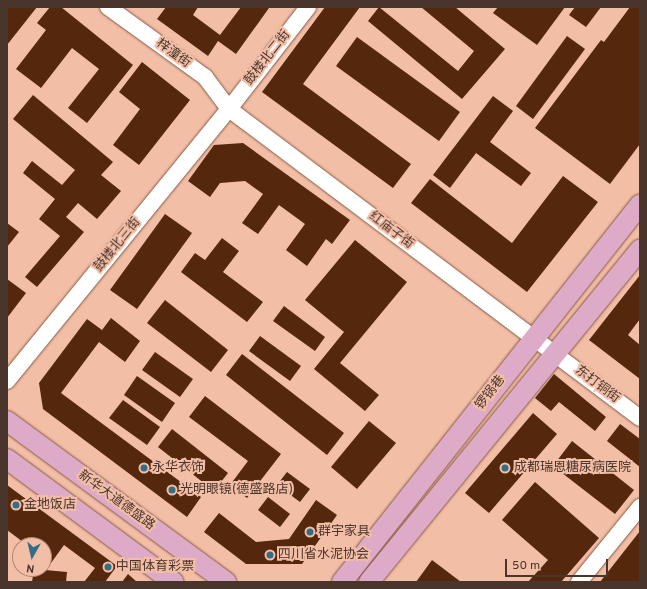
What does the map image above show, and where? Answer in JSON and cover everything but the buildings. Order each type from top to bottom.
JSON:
[{"type":"main road","name":"锣锅巷","points":[[342,582],[640,204]]},
{"type":"main road","name":"锣锅巷","points":[[369,582],[554,353],[640,250]]},
{"type":"main road","name":"新华大道德盛路","points":[[7,420],[226,582]]},
{"type":"main road","points":[[7,459],[173,582]]},
{"type":"street","name":"梓潼街","points":[[108,7],[205,77],[229,109]]},
{"type":"street","name":"鼓楼北二街","points":[[229,109],[308,7]]},
{"type":"street","name":"红庙子街","points":[[229,109],[554,353]]},
{"type":"street","name":"鼓楼北三街","points":[[7,381],[229,109]]},
{"type":"street","name":"东打铜街","points":[[554,353],[640,418]]},
{"type":"street","points":[[579,582],[640,507]]},
{"type":"place","name":"永华衣饰","points":[[144,468]]},
{"type":"place","name":"成都瑞恩糖尿病医院","points":[[505,468]]},
{"type":"place","name":"光明眼镜(德盛路店)","points":[[172,490]]},
{"type":"place","name":"金地饭店","points":[[16,505]]},
{"type":"place","name":"群宇家具","points":[[310,532]]},
{"type":"place","name":"四川省水泥协会","points":[[270,555]]},
{"type":"place","name":"中国体育彩票","points":[[108,567]]}]
